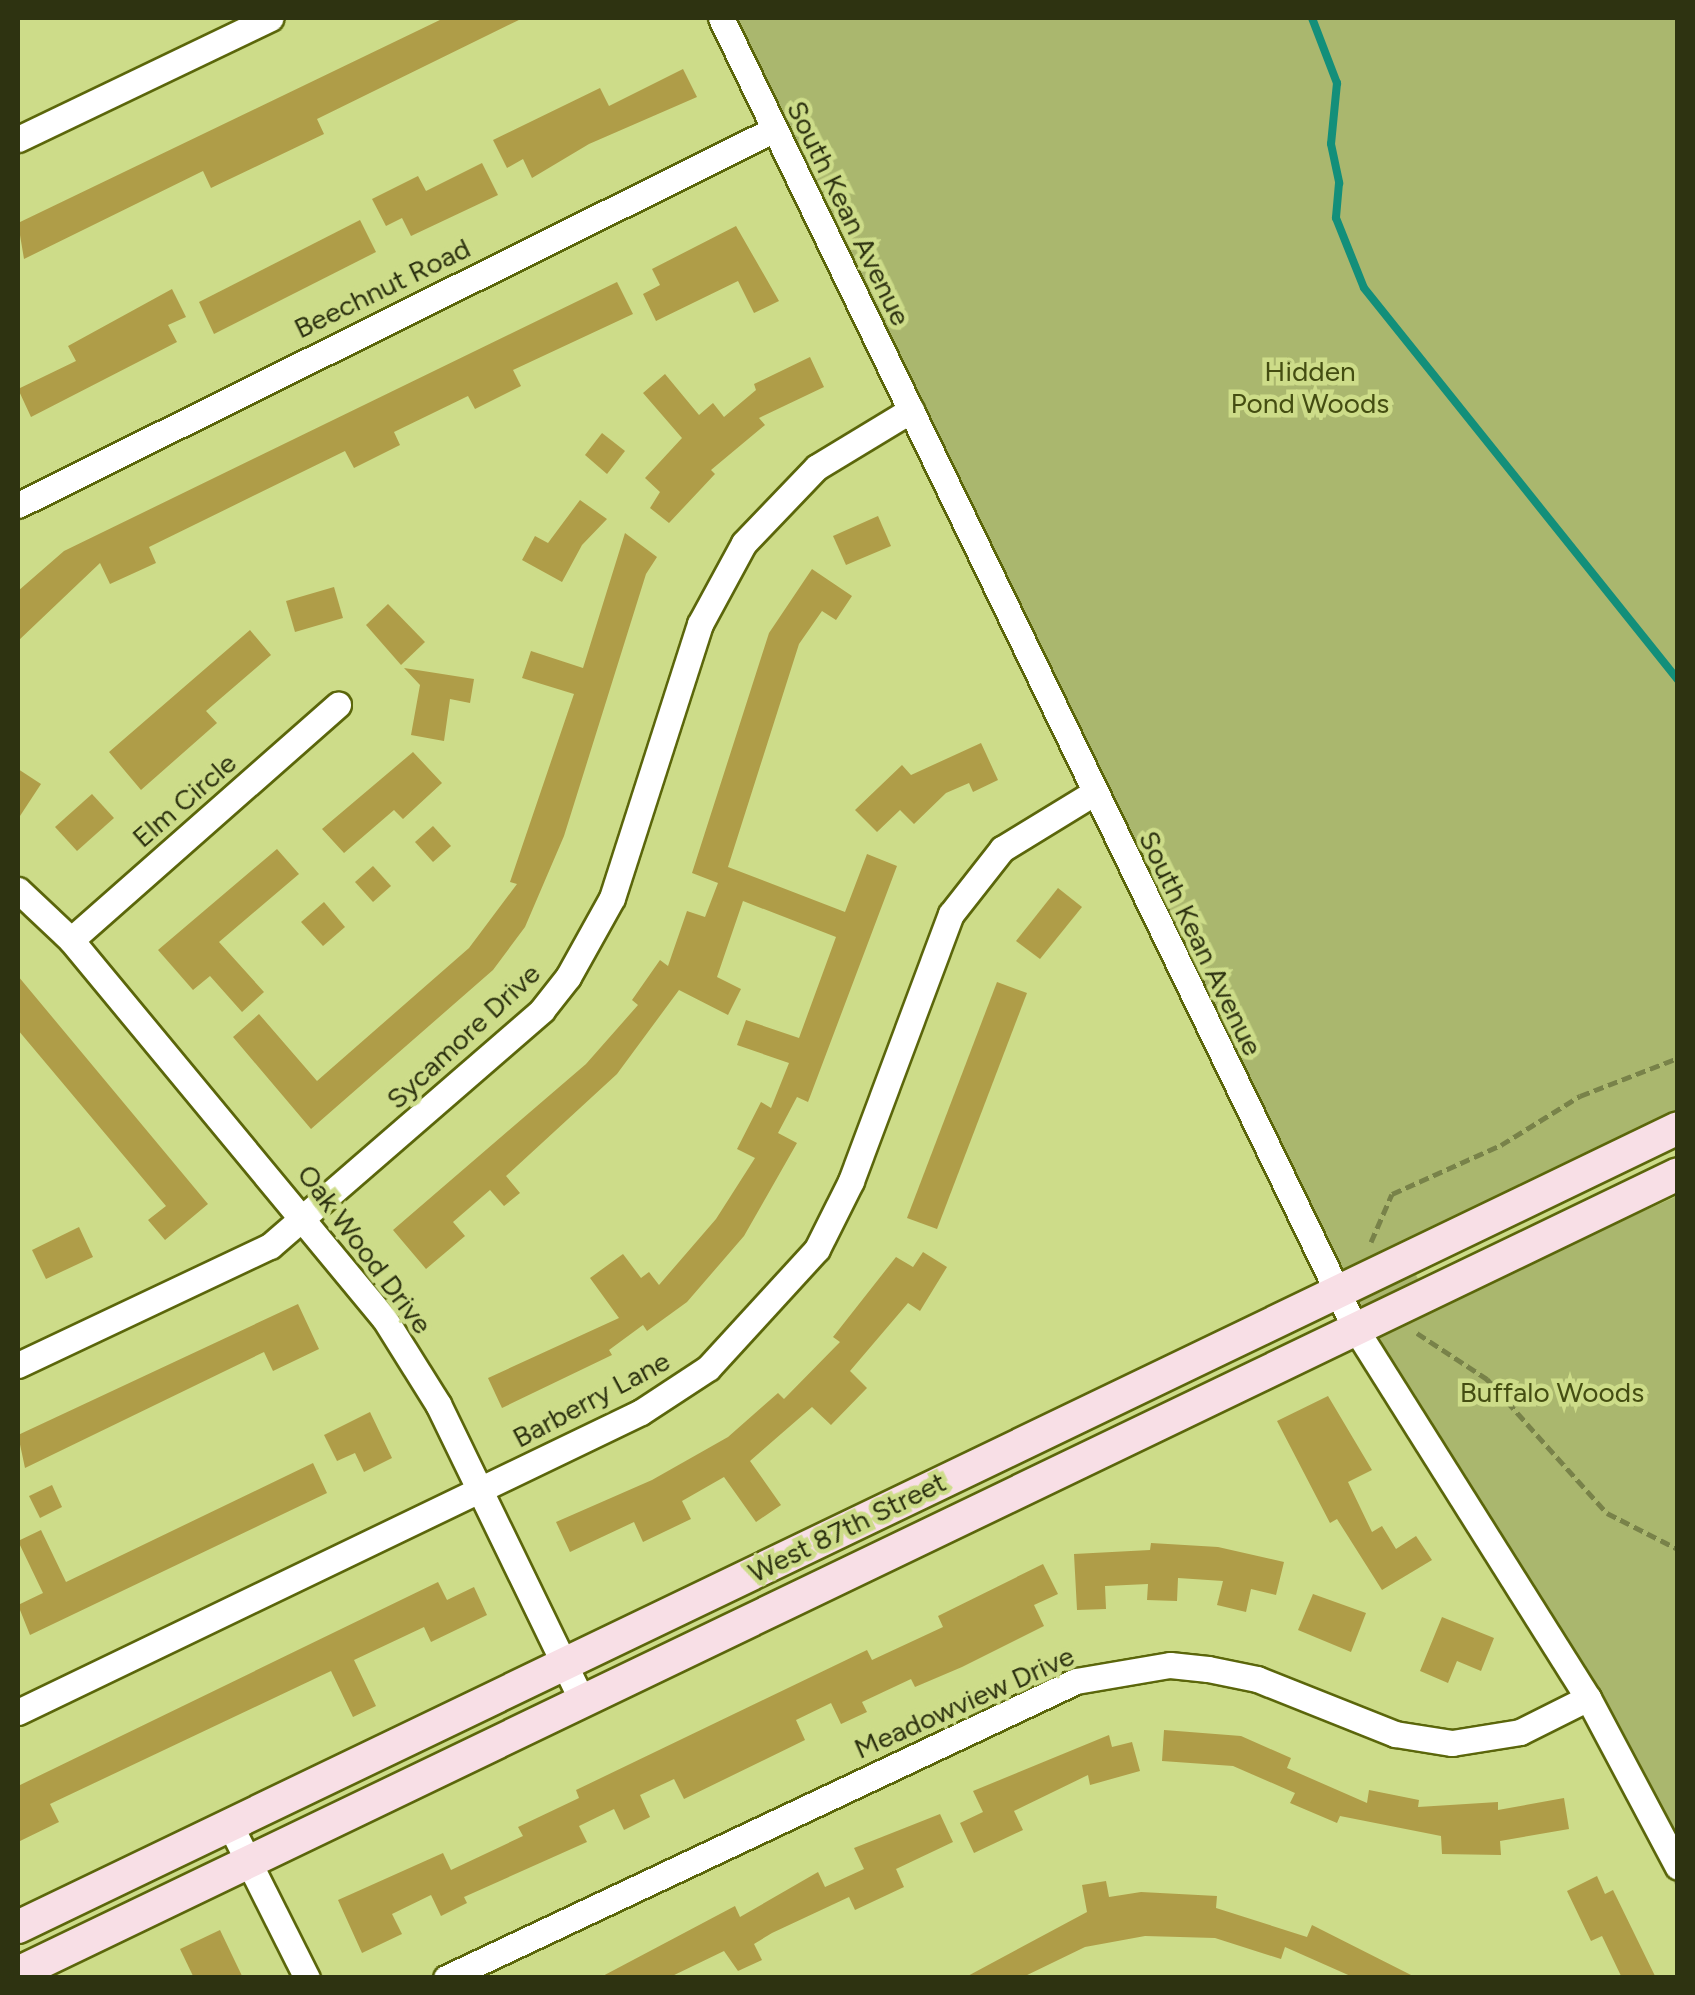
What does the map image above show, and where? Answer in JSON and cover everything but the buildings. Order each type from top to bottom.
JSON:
[{"type":"main road","name":"West 87th Street","points":[[18,1927],[1678,1128]]},
{"type":"main road","name":"West 87th Street","points":[[18,1972],[251,1864],[1678,1174]]},
{"type":"street","points":[[18,139],[270,18]]},
{"type":"street","name":"South Kean Avenue","points":[[721,18],[1355,1328],[1588,1698],[1678,1867]]},
{"type":"street","name":"Beechnut Road","points":[[18,505],[775,129]]},
{"type":"street","name":"Sycamore Drive","points":[[18,1365],[270,1246],[512,1039],[568,978],[612,898],[716,588],[744,543],[796,486],[911,410]]},
{"type":"street","name":"Elm Circle","points":[[71,940],[338,705]]},
{"type":"street","name":"Barberry Lane","points":[[18,1712],[675,1392],[773,1303],[816,1249],[851,1180],[951,914],[1002,849],[1095,792]]},
{"type":"street","name":"Oak Wood Drive","points":[[18,890],[71,940],[304,1218],[406,1350],[481,1489],[583,1702]]},
{"type":"street","name":"Meadowview Drive","points":[[446,1978],[1076,1680],[1170,1664],[1208,1669],[1257,1679],[1407,1737],[1452,1744],[1520,1732],[1588,1698]]},
{"type":"street","points":[[231,1827],[307,1978]]},
{"type":"path","points":[[1371,1242],[1392,1194],[1502,1145],[1580,1096],[1678,1058]]},
{"type":"path","points":[[1417,1333],[1488,1379],[1607,1513],[1678,1549]]},
{"type":"green space","name":"Hidden Pond Woods","points":[[724,18],[1677,18],[1677,1139],[1416,1275],[1432,1307],[1677,1196],[1677,1889],[1578,1679],[1353,1306]]},
{"type":"waterway","points":[[1312,18],[1337,83],[1331,144],[1339,183],[1336,218],[1364,288],[1678,680]]},
{"type":"park label","name":"Buffalo Woods","points":[[1552,1392]]}]
